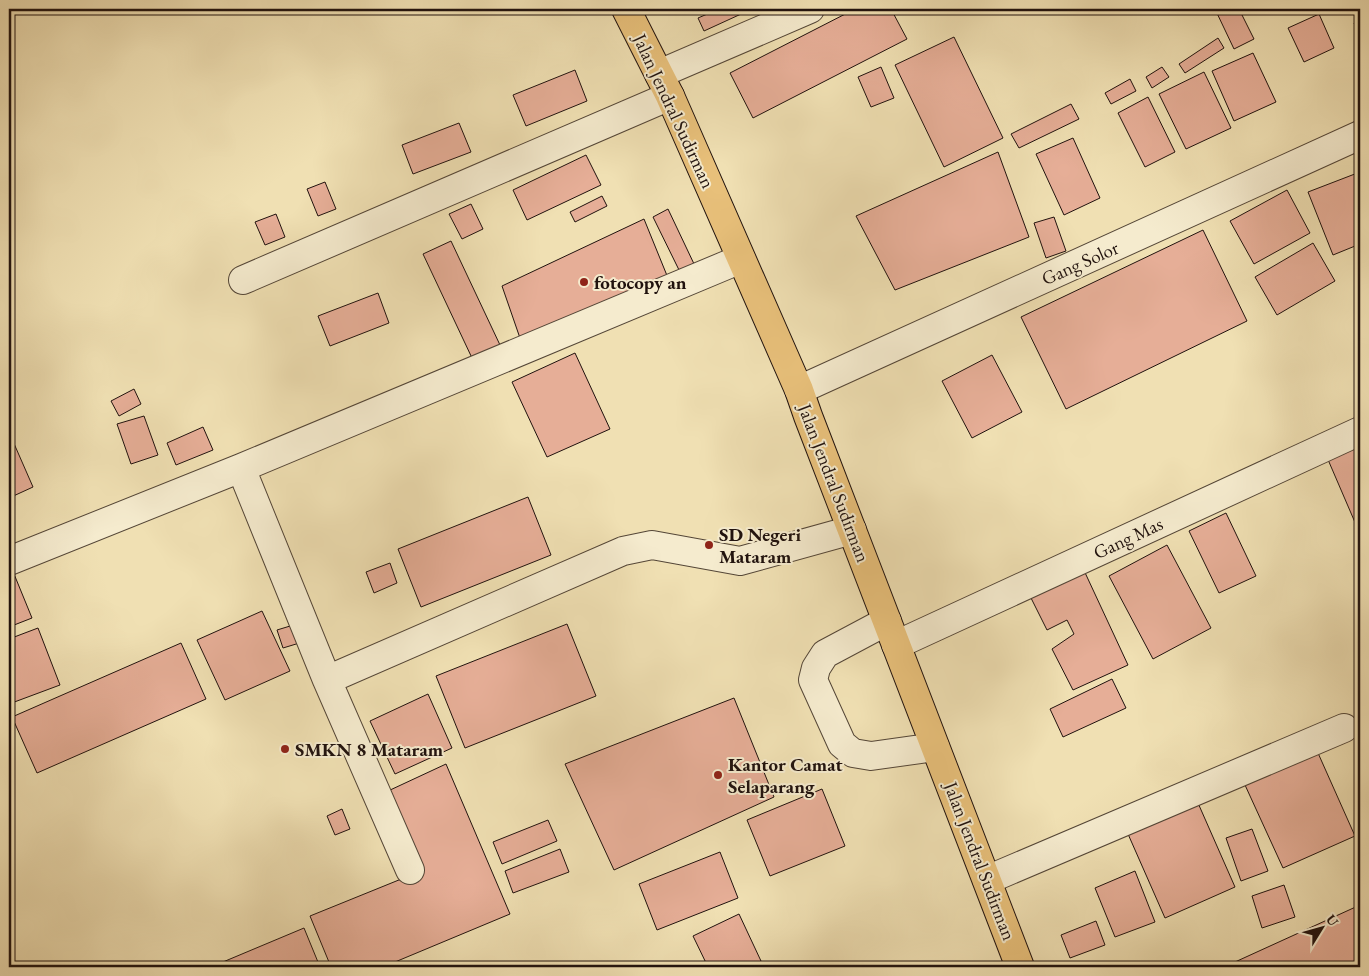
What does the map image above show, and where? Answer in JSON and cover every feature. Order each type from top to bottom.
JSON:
[{"type":"highway","name":"Jalan Jendral Sudirman","points":[[626,9],[664,85],[799,390],[1020,967]]},
{"type":"street","points":[[243,280],[664,85],[810,9]]},
{"type":"street","name":"Gang Solor","points":[[799,390],[1360,135]]},
{"type":"street","points":[[9,561],[241,468],[742,259]]},
{"type":"street","name":"Gang Mas","points":[[935,747],[871,756],[853,753],[842,744],[813,680],[816,668],[824,654],[891,633],[1360,431]]},
{"type":"street","points":[[241,468],[327,680],[410,870]]},
{"type":"street","points":[[327,680],[623,551],[652,545],[740,561],[852,530]]},
{"type":"street","points":[[987,880],[1344,728]]},
{"type":"building","points":[[719,9],[752,9],[704,31],[698,18]]},
{"type":"building","points":[[855,9],[891,9],[907,39],[753,118],[730,73]]},
{"type":"building","points":[[1215,9],[1239,9],[1254,39],[1234,49]]},
{"type":"building","points":[[1319,14],[1334,48],[1304,62],[1288,28]]},
{"type":"building","points":[[1360,20],[1360,36],[1354,23]]},
{"type":"building","points":[[954,37],[1003,138],[944,167],[895,65]]},
{"type":"building","points":[[1218,38],[1224,48],[1185,73],[1179,64]]},
{"type":"building","points":[[1253,53],[1276,102],[1234,121],[1212,71]]},
{"type":"building","points":[[881,67],[894,98],[871,107],[858,77]]},
{"type":"building","points":[[1162,67],[1169,77],[1152,88],[1146,77]]},
{"type":"building","points":[[575,70],[587,101],[526,126],[513,95]]},
{"type":"building","points":[[1204,72],[1231,128],[1186,149],[1159,94]]},
{"type":"building","points":[[1130,79],[1136,91],[1111,104],[1105,93]]},
{"type":"building","points":[[1148,97],[1175,152],[1145,167],[1118,113]]},
{"type":"building","points":[[1071,104],[1079,119],[1019,148],[1011,134]]},
{"type":"building","points":[[459,123],[471,152],[413,174],[402,145]]},
{"type":"building","points":[[1073,138],[1100,198],[1064,215],[1036,154]]},
{"type":"building","points":[[998,152],[1029,237],[895,290],[856,216]]},
{"type":"building","points":[[586,155],[601,185],[527,220],[513,190]]},
{"type":"building","points":[[1360,172],[1360,244],[1333,255],[1308,192]]},
{"type":"building","points":[[325,182],[336,209],[318,216],[307,189]]},
{"type":"building","points":[[1287,190],[1310,233],[1254,264],[1230,221]]},
{"type":"building","points":[[602,196],[607,206],[575,222],[570,212]]},
{"type":"building","points":[[471,204],[483,229],[462,239],[449,214]]},
{"type":"building","points":[[668,209],[695,266],[680,272],[653,217]]},
{"type":"building","points":[[276,214],[285,237],[265,245],[255,222]]},
{"type":"building","points":[[1054,217],[1066,251],[1046,258],[1034,223]]},
{"type":"building","name":"fotocopy an","points":[[644,219],[668,278],[521,341],[502,286]]},
{"type":"building","points":[[1203,230],[1247,321],[1066,409],[1021,317]]},
{"type":"building","points":[[451,241],[500,345],[472,358],[423,254]]},
{"type":"building","points":[[1313,243],[1335,281],[1277,315],[1255,277]]},
{"type":"building","points":[[378,293],[389,323],[330,346],[318,316]]},
{"type":"building","points":[[575,353],[610,429],[547,457],[512,382]]},
{"type":"building","points":[[992,355],[1022,412],[972,438],[942,381]]},
{"type":"building","points":[[134,389],[141,404],[119,416],[111,401]]},
{"type":"building","points":[[144,416],[158,455],[131,464],[117,424]]},
{"type":"building","points":[[203,427],[213,450],[176,465],[167,443]]},
{"type":"building","points":[[12,439],[33,487],[9,498],[9,441]]},
{"type":"building","points":[[1360,440],[1360,534],[1326,455]]},
{"type":"building","points":[[528,497],[551,555],[421,607],[398,549]]},
{"type":"building","points":[[1226,513],[1256,576],[1219,593],[1189,531]]},
{"type":"building","points":[[1167,545],[1211,628],[1153,659],[1109,576]]},
{"type":"building","points":[[390,563],[397,583],[374,593],[366,572]]},
{"type":"building","points":[[1081,564],[1128,665],[1073,690],[1052,649],[1074,634],[1067,620],[1047,630],[1027,590]]},
{"type":"building","points":[[14,574],[32,618],[9,627],[9,577]]},
{"type":"building","points":[[262,611],[290,671],[225,700],[197,640]]},
{"type":"building","points":[[300,623],[306,641],[283,648],[277,630]]},
{"type":"building","points":[[567,624],[596,696],[465,748],[436,676]]},
{"type":"building","points":[[38,628],[60,685],[9,704],[9,639]]},
{"type":"building","points":[[181,643],[206,699],[37,773],[12,717]]},
{"type":"building","points":[[1112,679],[1126,708],[1063,737],[1050,709]]},
{"type":"building","points":[[428,694],[452,748],[395,774],[370,721]]},
{"type":"building","points":[[734,698],[774,797],[614,870],[565,764]]},
{"type":"building","points":[[1318,753],[1355,836],[1283,868],[1245,785]]},
{"type":"building","points":[[446,764],[510,914],[383,967],[331,967],[310,916],[421,871],[388,791]]},
{"type":"building","points":[[822,789],[845,846],[770,876],[747,820]]},
{"type":"building","points":[[1198,803],[1235,887],[1165,918],[1128,834]]},
{"type":"building","points":[[342,809],[350,829],[335,835],[327,816]]},
{"type":"building","points":[[548,820],[557,841],[502,864],[493,842]]},
{"type":"building","points":[[1252,829],[1268,871],[1241,881],[1226,838]]},
{"type":"building","points":[[560,849],[569,872],[513,893],[505,871]]},
{"type":"building","points":[[720,852],[738,898],[657,930],[639,884]]},
{"type":"building","points":[[1135,871],[1155,922],[1115,937],[1095,888]]},
{"type":"building","points":[[1284,885],[1295,917],[1262,928],[1252,896]]},
{"type":"building","points":[[1360,905],[1360,967],[1224,967]]},
{"type":"building","points":[[739,914],[761,961],[749,967],[708,967],[693,936]]},
{"type":"building","points":[[1096,921],[1105,945],[1070,958],[1061,935]]},
{"type":"building","points":[[304,928],[320,967],[211,967]]},
{"type":"place","name":"fotocopy an","points":[[584,282]]},
{"type":"place","name":"SD Negeri Mataram","points":[[709,545]]},
{"type":"place","name":"SMKN 8 Mataram","points":[[285,749]]},
{"type":"place","name":"Kantor Camat Selaparang","points":[[718,775]]}]
